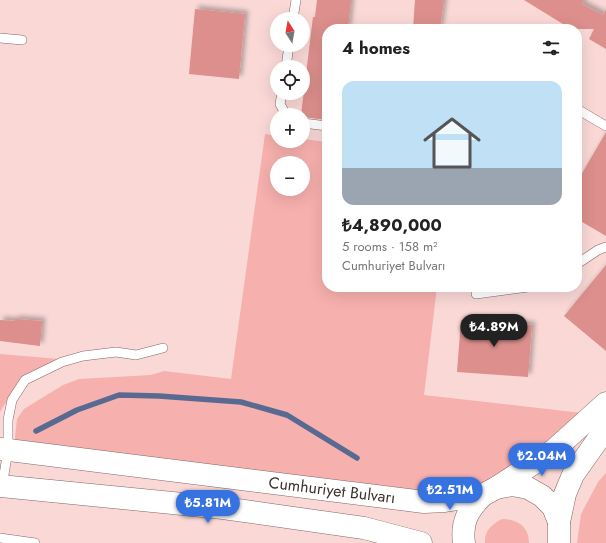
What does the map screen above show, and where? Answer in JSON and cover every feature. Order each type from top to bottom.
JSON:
[{"type":"street","points":[[464,543],[463,533],[465,518],[472,505],[489,492],[554,450],[606,403]]},
{"type":"street","points":[[558,543],[559,522],[565,494],[573,475],[606,428]]},
{"type":"street","name":"Cumhuriyet Bulvarı","points":[[4,450],[424,502],[445,501],[512,486],[528,488],[542,496],[553,507],[559,522]]},
{"type":"street","name":"Cumhuriyet Bulvarı","points":[[1,486],[231,509],[364,528],[421,543]]},
{"type":"lane","points":[[294,12],[296,0]]},
{"type":"lane","points":[[0,38],[22,40]]},
{"type":"lane","points":[[582,112],[606,126]]},
{"type":"lane","points":[[310,124],[322,125]]},
{"type":"lane","points":[[582,261],[598,250],[606,247]]},
{"type":"lane","points":[[476,294],[491,292]]},
{"type":"lane","points":[[1,486],[4,450],[12,400],[25,380],[62,362],[83,356],[116,352],[136,355],[163,348]]},
{"type":"lane","points":[[0,538],[35,543]]},
{"type":"shaded area","points":[[265,134],[270,135],[270,148],[310,148],[310,140],[322,141],[322,292],[436,292],[424,395],[582,413],[549,445],[506,474],[464,491],[432,494],[17,447],[15,438],[17,419],[24,409],[63,385],[79,379],[151,375],[164,371],[231,379]]},
{"type":"shaded area","points":[[0,354],[71,360],[31,380],[13,394],[0,412]]},
{"type":"shaded area","points":[[606,473],[606,543],[577,543],[581,514],[598,482]]},
{"type":"shaded area","points":[[502,519],[513,520],[522,525],[527,532],[529,543],[485,543],[489,528]]},
{"type":"building","points":[[317,0],[351,0],[349,24],[322,24],[322,119],[310,118],[310,108],[302,108],[303,100],[310,100],[310,60],[308,60],[309,52],[310,52],[313,17],[315,17]]},
{"type":"building","points":[[415,0],[444,0],[441,24],[413,24]]},
{"type":"building","points":[[524,0],[584,0],[582,4],[603,15],[606,10],[606,49],[589,39],[594,29],[582,29],[582,24],[563,24]]},
{"type":"building","points":[[195,9],[245,14],[239,79],[189,74]]},
{"type":"building","points":[[606,132],[606,236],[582,222],[582,173]]},
{"type":"building","points":[[606,265],[606,351],[564,316]]},
{"type":"building","points":[[15,319],[42,321],[40,346],[0,341],[0,320],[15,321]]},
{"type":"building","points":[[461,320],[532,325],[528,377],[457,372]]},
{"type":"waterway","points":[[36,431],[77,410],[119,395],[159,396],[241,402],[287,415],[357,458]]}]
